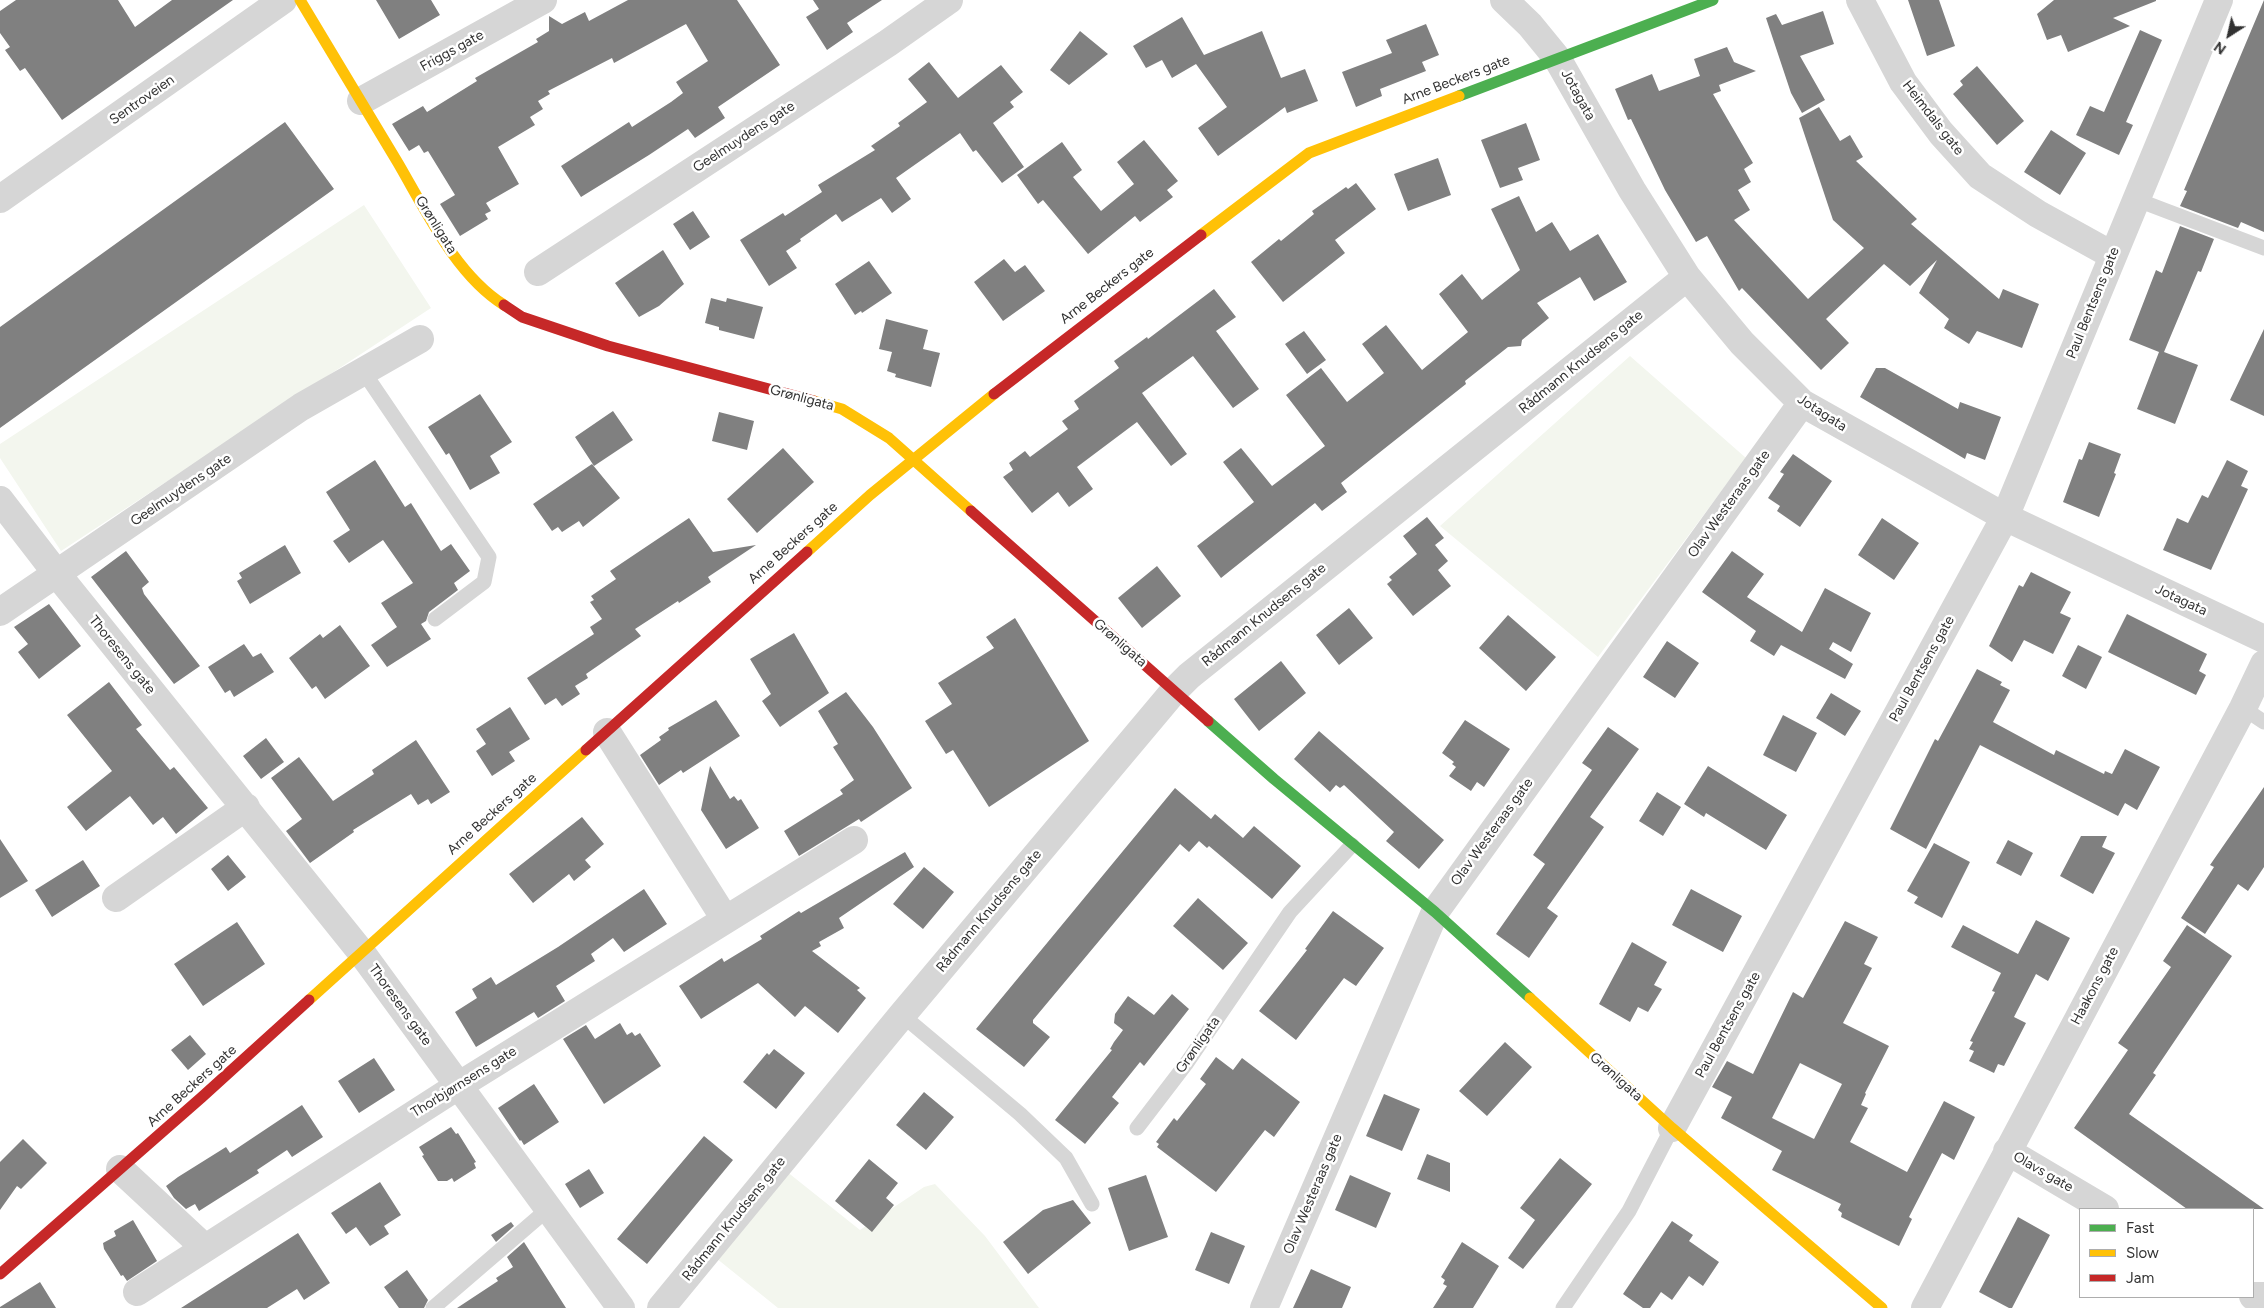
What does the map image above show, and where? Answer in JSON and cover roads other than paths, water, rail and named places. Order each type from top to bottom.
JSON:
[{"type":"main road","name":"Grønligata","points":[[300,0],[440,234],[467,273],[492,298],[522,318],[608,346],[842,409],[890,438],[1174,691],[1352,846],[1435,912],[1672,1128],[1882,1308]]},
{"type":"main road","name":"Arne Beckers gate","points":[[0,1274],[120,1169],[607,732],[792,563],[912,459],[1179,250],[1309,152],[1713,0]]},
{"type":"street","name":"Sentroveien","points":[[0,199],[283,0]]},
{"type":"street","name":"Friggs gate","points":[[360,101],[543,0]]},
{"type":"street","name":"Geelmuydens gate","points":[[538,272],[888,43],[949,0]]},
{"type":"street","name":"Jotagata","points":[[1504,0],[1530,25],[1558,58],[1632,190],[1687,277],[1742,343],[1802,403],[2005,517],[2264,639]]},
{"type":"street","name":"Heimdals gate","points":[[1860,0],[1903,82],[1940,133],[1980,176],[2038,214],[2112,255]]},
{"type":"street","name":"Paul Bentsens gate","points":[[1672,1128],[2005,517],[2218,0]]},
{"type":"street","name":"Rådmann Knudsens gate","points":[[661,1308],[902,1015],[1174,691],[1204,663],[1687,277]]},
{"type":"street","name":"Geelmuydens gate","points":[[0,612],[301,408],[420,338]]},
{"type":"street","name":"Olav Westeraas gate","points":[[1264,1308],[1435,912],[1802,403]]},
{"type":"street","name":"Thoresens gate","points":[[0,500],[57,574],[361,952],[620,1308]]},
{"type":"street","name":"Haakons gate","points":[[1925,1308],[2007,1151],[2254,715],[2264,664]]},
{"type":"street","points":[[607,732],[725,920]]},
{"type":"street","points":[[116,898],[246,807]]},
{"type":"street","name":"Thorbjørnsens gate","points":[[137,1292],[458,1086],[854,840]]},
{"type":"street","name":"Olavs gate","points":[[2007,1151],[2103,1208]]},
{"type":"street","points":[[120,1169],[205,1248]]},
{"type":"lane","points":[[2135,200],[2264,248]]},
{"type":"lane","points":[[363,371],[489,557],[484,582],[435,619]]},
{"type":"lane","name":"Grønligata","points":[[1137,1128],[1186,1064],[1290,912],[1352,846]]},
{"type":"lane","points":[[902,1015],[1020,1114],[1066,1158],[1092,1204]]},
{"type":"lane","name":"Paul Bentsens gate","points":[[1564,1308],[1629,1211],[1672,1128]]},
{"type":"lane","points":[[433,1308],[548,1208]]}]
